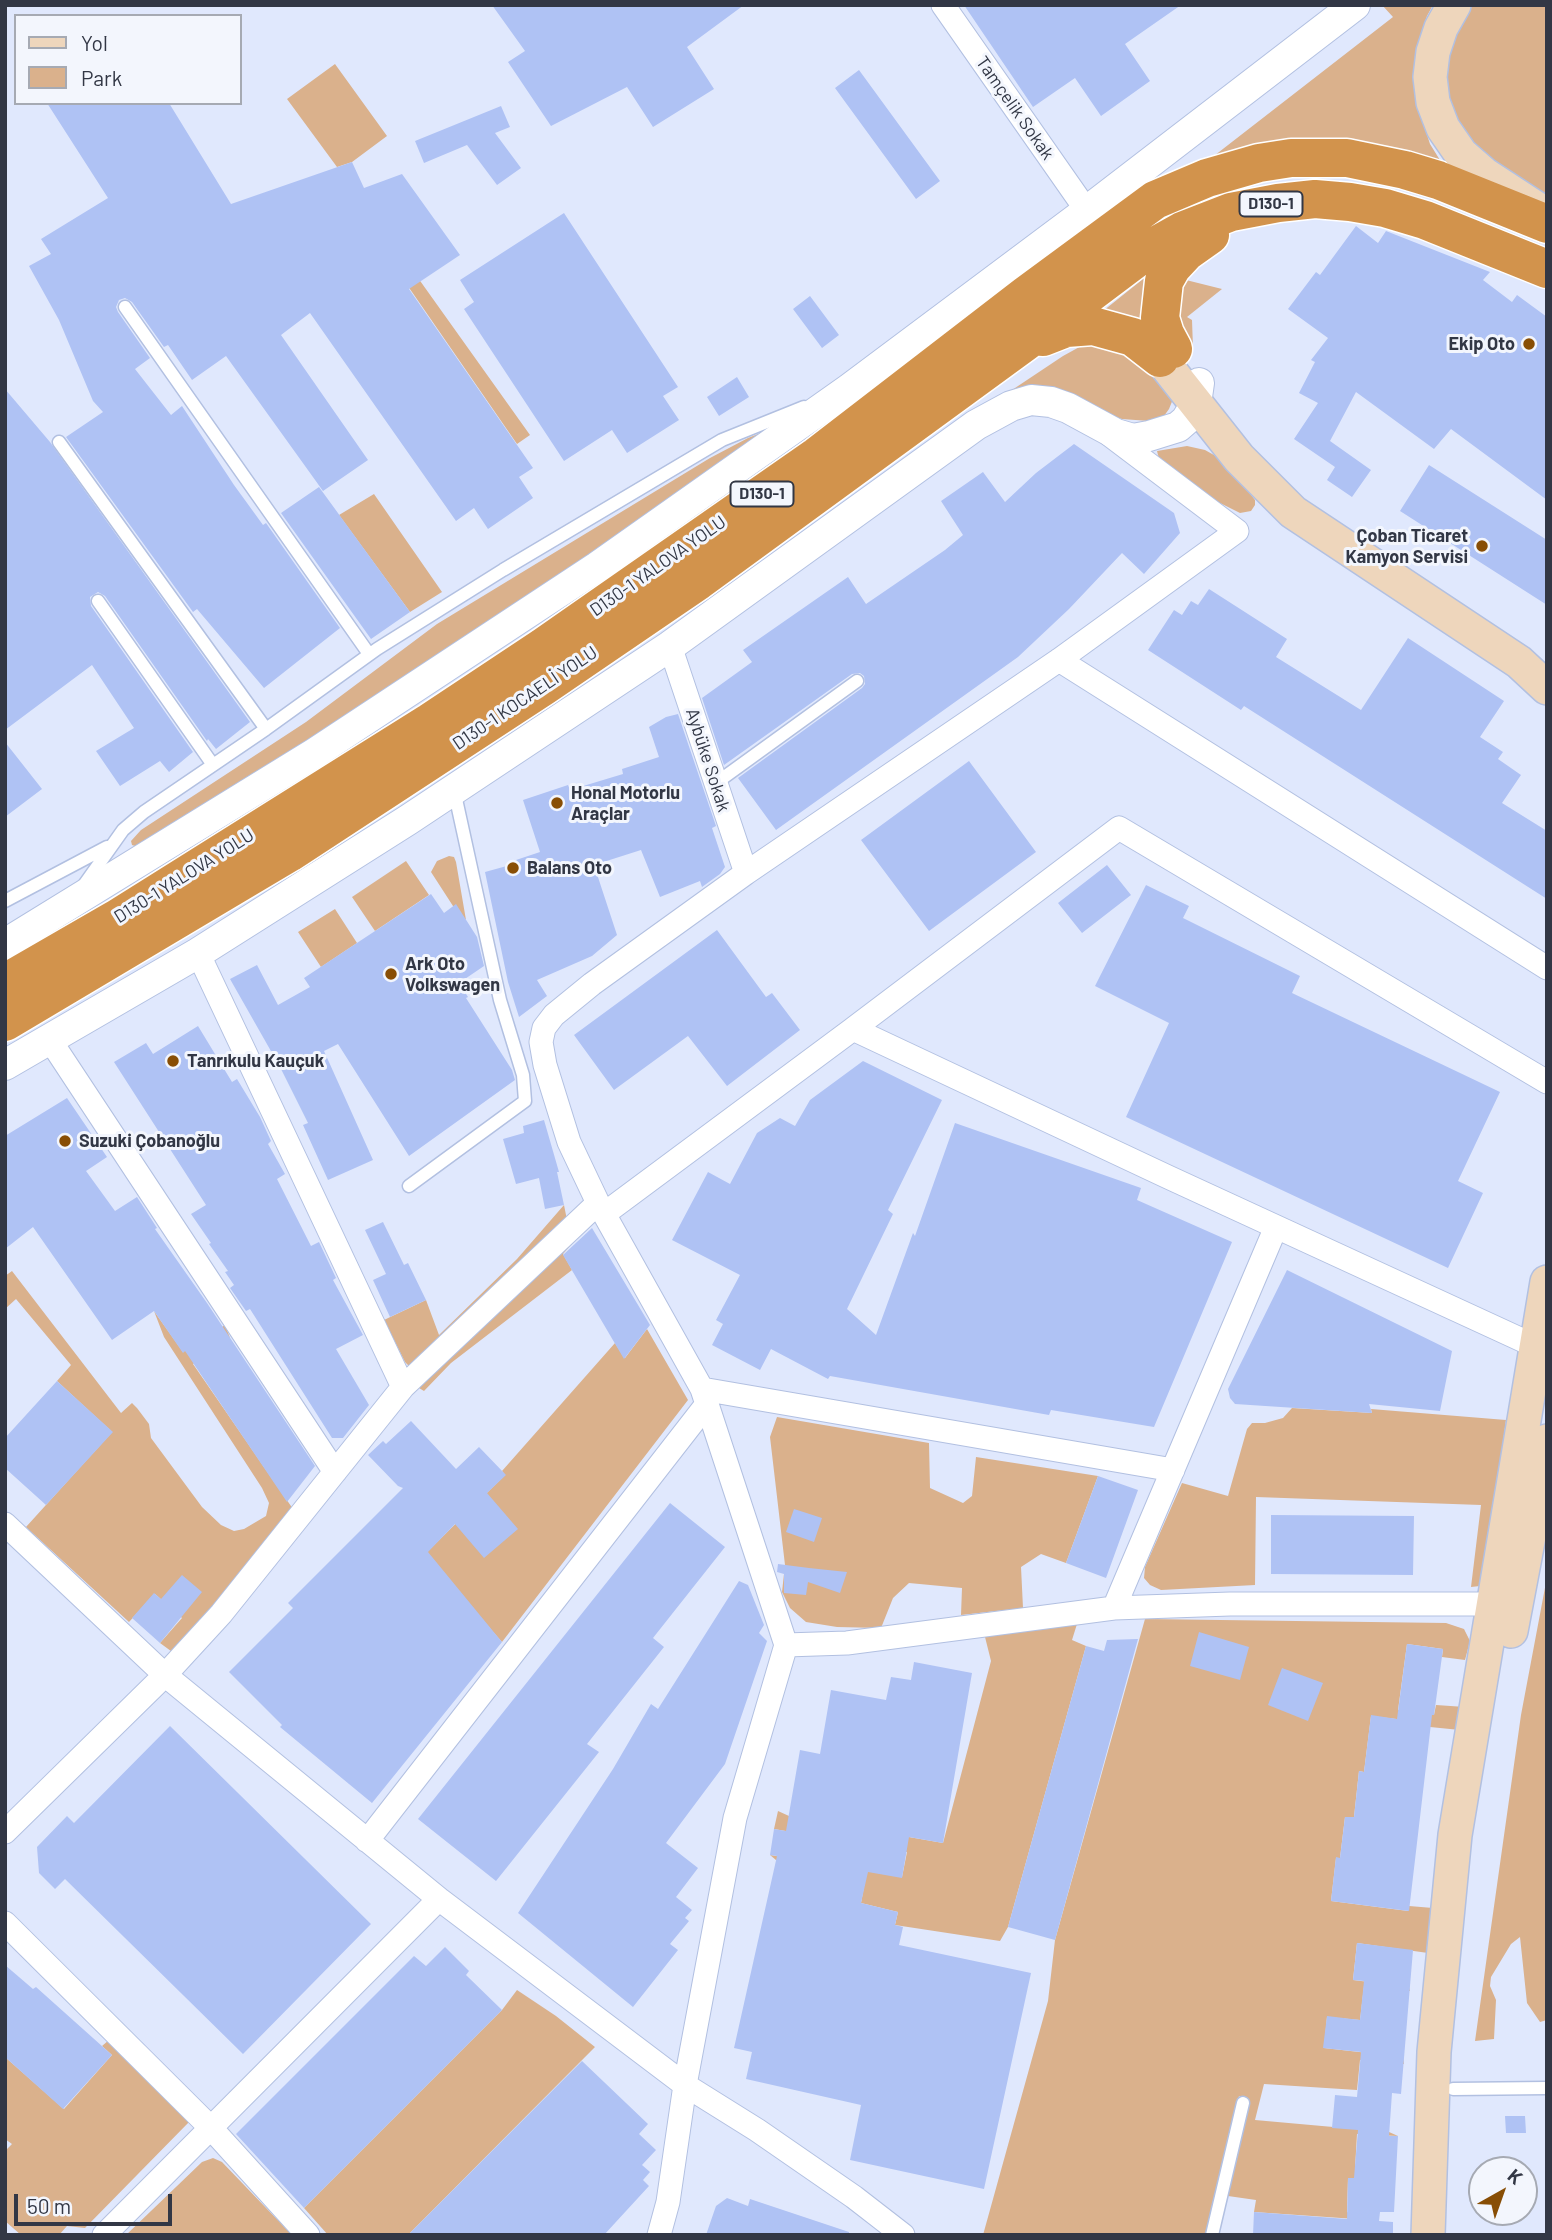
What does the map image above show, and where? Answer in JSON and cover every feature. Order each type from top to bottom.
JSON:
[{"type":"highway","name":"D130-1 YALOVA YOLU","points":[[5,983],[163,890],[430,722],[543,647],[817,456],[1036,287],[1155,200],[1207,178],[1259,163],[1292,158],[1347,158],[1416,173],[1547,224]]},
{"type":"highway","name":"D130-1","points":[[1024,343],[1156,245],[1200,223],[1231,212],[1278,203],[1315,200],[1385,208],[1425,220],[1547,269]]},
{"type":"highway","points":[[1167,354],[1160,318],[1164,282],[1172,267],[1205,237],[1278,203]]},
{"type":"highway","points":[[1024,343],[1066,328],[1093,326],[1133,337],[1167,354]]},
{"type":"highway","name":"D130-1 KOCAELİ YOLU","points":[[5,1022],[289,853],[544,687],[698,581],[1024,343]]},
{"type":"main road","points":[[1454,5],[1441,28],[1433,52],[1430,76],[1433,102],[1443,128],[1461,154],[1483,174],[1547,215]]},
{"type":"main road","points":[[1167,354],[1251,452],[1300,497],[1406,570],[1540,652]]},
{"type":"main road","points":[[1198,393],[1239,458],[1293,512],[1519,662],[1547,688]]},
{"type":"main road","points":[[1429,2235],[1434,2052],[1455,1835],[1547,1282]]},
{"type":"main road","points":[[1449,2235],[1454,2053],[1476,1838],[1547,1441]]},
{"type":"street","name":"Tamçelik Sokak","points":[[943,5],[1087,211]]},
{"type":"street","points":[[5,944],[303,761],[597,567],[849,389],[1355,5]]},
{"type":"street","points":[[1100,427],[1133,439],[1178,427],[1186,420],[1198,393]]},
{"type":"street","points":[[5,1065],[198,953],[454,790],[670,646],[976,425],[1012,406],[1031,400],[1051,402],[1068,408],[1100,427],[1237,531],[1059,660],[746,873],[592,984],[554,1015],[544,1028],[541,1042],[545,1065],[569,1142],[601,1209],[705,1396],[786,1645],[735,1818],[685,2085],[668,2202],[659,2235]]},
{"type":"street","name":"Aybüke Sokak","points":[[670,646],[746,873]]},
{"type":"street","points":[[1059,660],[1547,968]]},
{"type":"street","points":[[5,1832],[221,1615],[403,1387],[601,1209],[853,1029],[1119,828],[1547,1083]]},
{"type":"street","points":[[198,953],[403,1387]]},
{"type":"street","points":[[853,1029],[1535,1346]]},
{"type":"street","points":[[50,1040],[335,1472]]},
{"type":"street","points":[[1114,1608],[1276,1227]]},
{"type":"street","points":[[705,1396],[1173,1470]]},
{"type":"street","points":[[367,1841],[705,1396]]},
{"type":"street","points":[[5,1524],[164,1675],[439,1899],[685,2085],[757,2130],[904,2235]]},
{"type":"street","points":[[786,1645],[847,1643],[1114,1608],[1230,1604],[1493,1604]]},
{"type":"street","points":[[104,2235],[439,1899]]},
{"type":"street","points":[[5,1923],[211,2127],[308,2235]]},
{"type":"lane","points":[[125,307],[369,654]]},
{"type":"lane","points":[[71,905],[112,844],[123,830],[144,812],[266,729],[369,654],[503,570],[722,440],[849,389]]},
{"type":"lane","points":[[59,442],[266,729]]},
{"type":"lane","points":[[98,601],[213,765]]},
{"type":"lane","points":[[716,783],[857,681]]},
{"type":"lane","points":[[409,1186],[525,1101],[523,1075],[499,1000],[454,790]]},
{"type":"lane","points":[[5,901],[112,844]]},
{"type":"lane","points":[[1453,2089],[1547,2088]]},
{"type":"lane","points":[[1212,2235],[1243,2104]]},
{"type":"green space","points":[[1382,5],[1433,5],[1418,44],[1414,70],[1415,98],[1430,144],[1443,165],[1210,159],[1393,17]]},
{"type":"green space","points":[[1470,5],[1547,5],[1547,194],[1508,179],[1481,159],[1447,104],[1445,64],[1451,36]]},
{"type":"green space","points":[[335,64],[387,136],[352,162],[337,167],[287,99]]},
{"type":"green space","points":[[356,191],[530,435],[517,444],[345,195]]},
{"type":"green space","points":[[1153,271],[1149,330],[1137,319],[1103,311]]},
{"type":"green space","points":[[1182,279],[1222,289],[1187,317],[1192,320],[1193,348],[1182,339],[1174,324]]},
{"type":"green space","points":[[1099,342],[1145,360],[1173,399],[1164,416],[1149,421],[1122,419],[1060,389],[1033,386],[1012,390],[1063,356],[1083,345]]},
{"type":"green space","points":[[773,428],[584,561],[138,847],[132,845],[131,841],[141,830],[306,722],[437,624],[710,458]]},
{"type":"green space","points":[[1187,446],[1205,450],[1221,459],[1255,500],[1251,511],[1240,513],[1212,499],[1160,460],[1157,451]]},
{"type":"green space","points":[[374,494],[442,592],[410,612],[339,515]]},
{"type":"green space","points":[[449,856],[454,857],[456,862],[466,920],[453,906],[431,872],[437,861]]},
{"type":"green space","points":[[406,861],[429,895],[375,931],[352,897]]},
{"type":"green space","points":[[335,909],[357,943],[321,967],[298,932]]},
{"type":"green space","points":[[564,1205],[567,1220],[410,1367],[384,1320],[426,1300],[439,1335],[517,1259]]},
{"type":"green space","points":[[576,1239],[563,1254],[572,1270],[451,1363],[424,1391],[419,1388],[419,1385]]},
{"type":"green space","points":[[12,1271],[121,1413],[132,1403],[137,1408],[149,1424],[151,1438],[202,1507],[221,1525],[234,1531],[244,1529],[266,1516],[269,1503],[262,1488],[164,1337],[154,1311],[183,1352],[225,1325],[230,1338],[193,1364],[293,1509],[175,1654],[160,1643],[182,1618],[155,1594],[129,1622],[26,1527],[112,1432],[57,1381],[71,1365],[16,1299],[5,1309],[5,1276]]},
{"type":"green space","points":[[647,1329],[688,1400],[502,1642],[424,1555],[505,1475],[502,1471],[615,1343],[625,1358]]},
{"type":"green space","points":[[1292,1408],[1372,1413],[1371,1409],[1506,1420],[1484,1579],[1480,1586],[1471,1587],[1481,1505],[1256,1497],[1255,1585],[1161,1590],[1150,1585],[1144,1578],[1145,1567],[1182,1483],[1228,1496],[1247,1429],[1252,1423],[1283,1418]]},
{"type":"green space","points":[[777,1417],[929,1443],[930,1488],[963,1503],[972,1496],[976,1457],[1098,1476],[1066,1563],[1041,1554],[1021,1567],[1023,1608],[961,1615],[962,1588],[909,1583],[893,1598],[881,1628],[837,1627],[806,1622],[790,1608],[782,1592],[785,1565],[770,1437]]},
{"type":"green space","points":[[1547,1577],[1547,2020],[1540,2022],[1527,2003],[1520,1937],[1511,1944],[1491,1977],[1490,1986],[1496,2000],[1494,2039],[1475,2041],[1521,1715]]},
{"type":"green space","points":[[1145,1619],[1446,1623],[1464,1629],[1470,1641],[1465,1660],[1442,1657],[1443,1649],[1407,1644],[1398,1710],[1434,1715],[1436,1705],[1465,1707],[1460,1730],[1430,1727],[1430,1723],[1371,1716],[1364,1772],[1359,1771],[1354,1817],[1345,1817],[1340,1858],[1336,1858],[1331,1901],[1408,1911],[1409,1906],[1433,1908],[1428,1953],[1357,1943],[1353,1980],[1409,1987],[1410,1991],[1364,1986],[1360,2020],[1327,2017],[1324,2048],[1403,2057],[1404,2064],[1360,2060],[1357,2090],[1264,2084],[1255,2120],[1389,2132],[1398,2136],[1357,2134],[1355,2169],[1394,2178],[1348,2178],[1347,2212],[1370,2220],[1254,2212],[1256,2200],[1228,2196],[1249,2099],[1239,2096],[1206,2235],[983,2235],[1048,2001],[1055,1940]]},
{"type":"green space","points":[[1077,1624],[1072,1640],[1086,1646],[1008,1927],[1000,1941],[895,1925],[898,1912],[861,1903],[865,1881],[776,1860],[770,1855],[902,1877],[907,1852],[774,1829],[778,1811],[789,1816],[943,1843],[991,1661],[985,1637]]},
{"type":"green space","points":[[517,1990],[595,2047],[408,2235],[328,2235],[304,2208],[502,2010]]},
{"type":"green space","points":[[109,2040],[190,2121],[85,2228],[67,2226],[59,2235],[21,2235],[5,2221],[5,2151],[12,2144],[5,2139],[5,2057],[64,2109],[112,2055],[102,2046]]},
{"type":"green space","points":[[213,2158],[222,2162],[292,2235],[126,2235],[202,2162]]},
{"type":"building","points":[[492,5],[744,5],[687,47],[714,89],[653,127],[627,87],[551,126],[508,62],[525,51]]},
{"type":"building","points":[[964,5],[1181,5],[1125,44],[1150,81],[1101,116],[1075,78],[1033,107]]},
{"type":"building","points":[[859,70],[940,181],[916,199],[835,88]]},
{"type":"building","points":[[48,105],[170,105],[231,204],[352,162],[364,188],[402,174],[460,255],[409,289],[533,468],[519,477],[533,498],[488,529],[474,508],[456,521],[310,313],[281,335],[368,460],[323,491],[226,356],[192,380],[168,345],[164,347],[132,302],[125,298],[119,300],[116,307],[118,312],[150,358],[135,369],[171,415],[182,406],[234,485],[263,525],[266,523],[340,628],[264,688],[197,609],[193,612],[66,437],[103,412],[93,401],[59,320],[29,266],[51,254],[41,239],[108,198]]},
{"type":"building","points":[[501,106],[510,127],[495,133],[521,168],[497,185],[467,145],[424,163],[415,141]]},
{"type":"building","points":[[564,213],[678,387],[663,396],[679,420],[627,453],[612,430],[564,461],[464,309],[474,302],[460,280]]},
{"type":"building","points":[[1356,226],[1378,243],[1386,231],[1490,272],[1483,280],[1512,302],[1517,295],[1547,317],[1547,500],[1451,429],[1434,449],[1356,392],[1330,441],[1371,470],[1352,497],[1327,480],[1335,467],[1294,439],[1318,403],[1299,393],[1315,362],[1311,360],[1328,338],[1288,309],[1316,272],[1320,275]]},
{"type":"building","points":[[810,296],[839,335],[822,348],[793,309]]},
{"type":"building","points":[[737,377],[749,397],[719,416],[707,397]]},
{"type":"building","points":[[5,389],[50,442],[250,722],[216,749],[208,739],[207,741],[105,596],[98,592],[90,597],[91,606],[193,752],[169,772],[160,761],[120,786],[96,751],[134,728],[92,665],[5,730]]},
{"type":"building","points":[[1074,444],[1174,513],[1180,533],[1144,574],[1122,553],[1069,609],[1018,657],[776,830],[738,778],[862,688],[865,684],[864,676],[860,673],[852,674],[724,765],[702,698],[752,662],[743,650],[848,577],[866,604],[945,550],[963,535],[941,501],[983,472],[1005,502],[1036,473]]},
{"type":"building","points":[[1429,465],[1547,540],[1547,605],[1400,511]]},
{"type":"building","points":[[319,487],[410,612],[371,639],[281,513]]},
{"type":"building","points":[[1209,589],[1287,639],[1276,657],[1361,710],[1408,638],[1504,701],[1480,737],[1503,752],[1498,759],[1521,775],[1502,803],[1547,831],[1547,899],[1244,706],[1241,710],[1148,650],[1174,610],[1182,615],[1191,601],[1198,605]]},
{"type":"building","points":[[678,714],[716,826],[712,828],[725,867],[702,887],[700,881],[660,897],[641,850],[594,865],[617,935],[592,956],[537,980],[547,996],[519,1017],[508,982],[485,872],[514,864],[513,861],[540,852],[523,800],[568,785],[570,790],[623,774],[622,769],[659,757],[649,727],[666,717]]},
{"type":"building","points":[[5,742],[42,789],[5,817]]},
{"type":"building","points":[[969,761],[1036,852],[929,931],[861,840]]},
{"type":"building","points":[[1107,865],[1131,895],[1082,933],[1058,903]]},
{"type":"building","points":[[1146,885],[1189,906],[1183,918],[1300,976],[1292,993],[1500,1092],[1458,1181],[1483,1193],[1448,1268],[1126,1117],[1169,1023],[1095,986]]},
{"type":"building","points":[[431,894],[444,913],[456,904],[477,937],[484,966],[459,983],[512,1070],[515,1080],[409,1156],[338,1044],[324,1051],[373,1160],[328,1180],[303,1125],[308,1123],[230,979],[257,965],[278,1005],[310,987],[304,978]]},
{"type":"building","points":[[717,930],[766,997],[772,993],[800,1030],[727,1086],[688,1036],[614,1090],[574,1035]]},
{"type":"building","points":[[198,1026],[232,1082],[237,1079],[260,1117],[271,1141],[268,1144],[285,1174],[277,1179],[311,1246],[319,1242],[336,1278],[333,1280],[363,1335],[336,1349],[369,1405],[343,1438],[332,1438],[250,1309],[246,1311],[230,1288],[234,1285],[225,1272],[228,1271],[191,1214],[206,1205],[114,1062],[146,1043],[153,1054]]},
{"type":"building","points":[[863,1061],[942,1100],[888,1210],[893,1214],[847,1309],[876,1335],[955,1123],[1141,1188],[1137,1200],[1232,1242],[1154,1427],[1051,1410],[1049,1415],[830,1376],[828,1379],[771,1349],[760,1370],[712,1345],[723,1324],[716,1320],[740,1275],[672,1240],[708,1172],[730,1184],[757,1133],[780,1118],[795,1126],[810,1100]]},
{"type":"building","points":[[67,1098],[107,1157],[86,1171],[115,1211],[137,1197],[157,1228],[155,1229],[315,1466],[287,1502],[185,1351],[183,1353],[154,1311],[112,1340],[33,1227],[5,1249],[5,1136]]},
{"type":"building","points":[[544,1120],[559,1172],[564,1205],[545,1209],[539,1178],[516,1184],[503,1139],[524,1133],[523,1126]]},
{"type":"building","points":[[383,1222],[404,1265],[408,1263],[426,1300],[390,1317],[373,1280],[386,1274],[365,1230]]},
{"type":"building","points":[[592,1228],[650,1325],[624,1359],[563,1255]]},
{"type":"building","points":[[1287,1270],[1452,1351],[1440,1411],[1369,1404],[1372,1413],[1235,1404],[1228,1389]]},
{"type":"building","points":[[57,1381],[113,1432],[46,1505],[5,1468],[5,1438]]},
{"type":"building","points":[[411,1421],[456,1469],[479,1447],[506,1475],[487,1493],[518,1529],[484,1558],[455,1524],[428,1552],[502,1642],[372,1803],[280,1727],[282,1725],[229,1672],[293,1608],[288,1603],[403,1488],[368,1455],[383,1441],[386,1444]]},
{"type":"building","points":[[1098,1476],[1138,1490],[1106,1578],[1066,1563]]},
{"type":"building","points":[[670,1503],[725,1547],[653,1638],[664,1647],[587,1744],[599,1752],[496,1881],[418,1819]]},
{"type":"building","points":[[794,1509],[822,1518],[814,1542],[786,1532]]},
{"type":"building","points":[[1271,1515],[1414,1516],[1413,1575],[1271,1574]]},
{"type":"building","points":[[778,1564],[847,1572],[840,1593],[808,1582],[806,1595],[784,1593],[784,1574],[777,1572]]},
{"type":"building","points":[[182,1575],[202,1592],[160,1643],[132,1618],[154,1593],[161,1599]]},
{"type":"building","points":[[739,1581],[748,1585],[764,1625],[759,1633],[767,1641],[725,1764],[666,1843],[698,1868],[676,1897],[692,1910],[685,1918],[689,1921],[670,1944],[678,1950],[633,2007],[518,1913],[613,1769],[651,1704],[658,1709]]},
{"type":"building","points":[[1199,1632],[1249,1647],[1240,1680],[1190,1666]]},
{"type":"building","points":[[1138,1639],[1055,1940],[1008,1927],[1086,1646],[1104,1651],[1107,1640]]},
{"type":"building","points":[[1407,1644],[1443,1649],[1432,1715],[1409,1911],[1331,1901],[1336,1857],[1340,1858],[1345,1817],[1354,1817],[1359,1771],[1364,1772],[1371,1715],[1397,1719]]},
{"type":"building","points":[[914,1662],[972,1673],[943,1843],[909,1837],[902,1878],[868,1872],[861,1903],[898,1912],[895,1925],[903,1927],[899,1945],[1031,1973],[984,2189],[850,2160],[861,2105],[746,2079],[752,2052],[734,2048],[777,1856],[770,1855],[774,1829],[786,1831],[800,1750],[820,1754],[831,1690],[886,1700],[891,1677],[911,1680]]},
{"type":"building","points":[[1282,1668],[1323,1683],[1308,1721],[1268,1705]]},
{"type":"building","points":[[170,1726],[371,1924],[243,2054],[65,1879],[55,1889],[39,1873],[37,1847],[67,1816],[74,1823]]},
{"type":"building","points":[[1357,1943],[1413,1950],[1401,2094],[1392,2093],[1389,2136],[1398,2136],[1394,2212],[1380,2212],[1379,2221],[1393,2222],[1393,2235],[1253,2235],[1254,2212],[1347,2219],[1348,2178],[1354,2178],[1358,2130],[1332,2128],[1335,2095],[1357,2097],[1361,2052],[1323,2048],[1327,2016],[1360,2020],[1364,1981],[1353,1980]]},
{"type":"building","points":[[445,1947],[469,1971],[466,1975],[502,2010],[304,2208],[236,2134],[414,1956],[426,1966]]},
{"type":"building","points":[[5,1965],[33,1989],[36,1987],[112,2055],[63,2109],[5,2057]]},
{"type":"building","points":[[582,2061],[648,2124],[639,2134],[656,2150],[642,2165],[650,2172],[643,2180],[649,2186],[604,2235],[408,2235]]},
{"type":"building","points":[[1505,2116],[1525,2116],[1526,2133],[1506,2133]]},
{"type":"building","points":[[727,2198],[748,2206],[750,2199],[849,2232],[849,2235],[706,2235],[716,2206]]},
{"type":"place","name":"Ekip Oto","points":[[1529,344]]},
{"type":"place","name":"Çoban Ticaret Kamyon Servisi","points":[[1482,546]]},
{"type":"place","name":"Honal Motorlu Araçlar","points":[[557,803]]},
{"type":"place","name":"Balans Oto","points":[[513,868]]},
{"type":"place","name":"Ark Oto Volkswagen","points":[[391,974]]},
{"type":"place","name":"Tanrıkulu Kauçuk","points":[[173,1061]]},
{"type":"place","name":"Suzuki Çobanoğlu","points":[[65,1141]]}]
